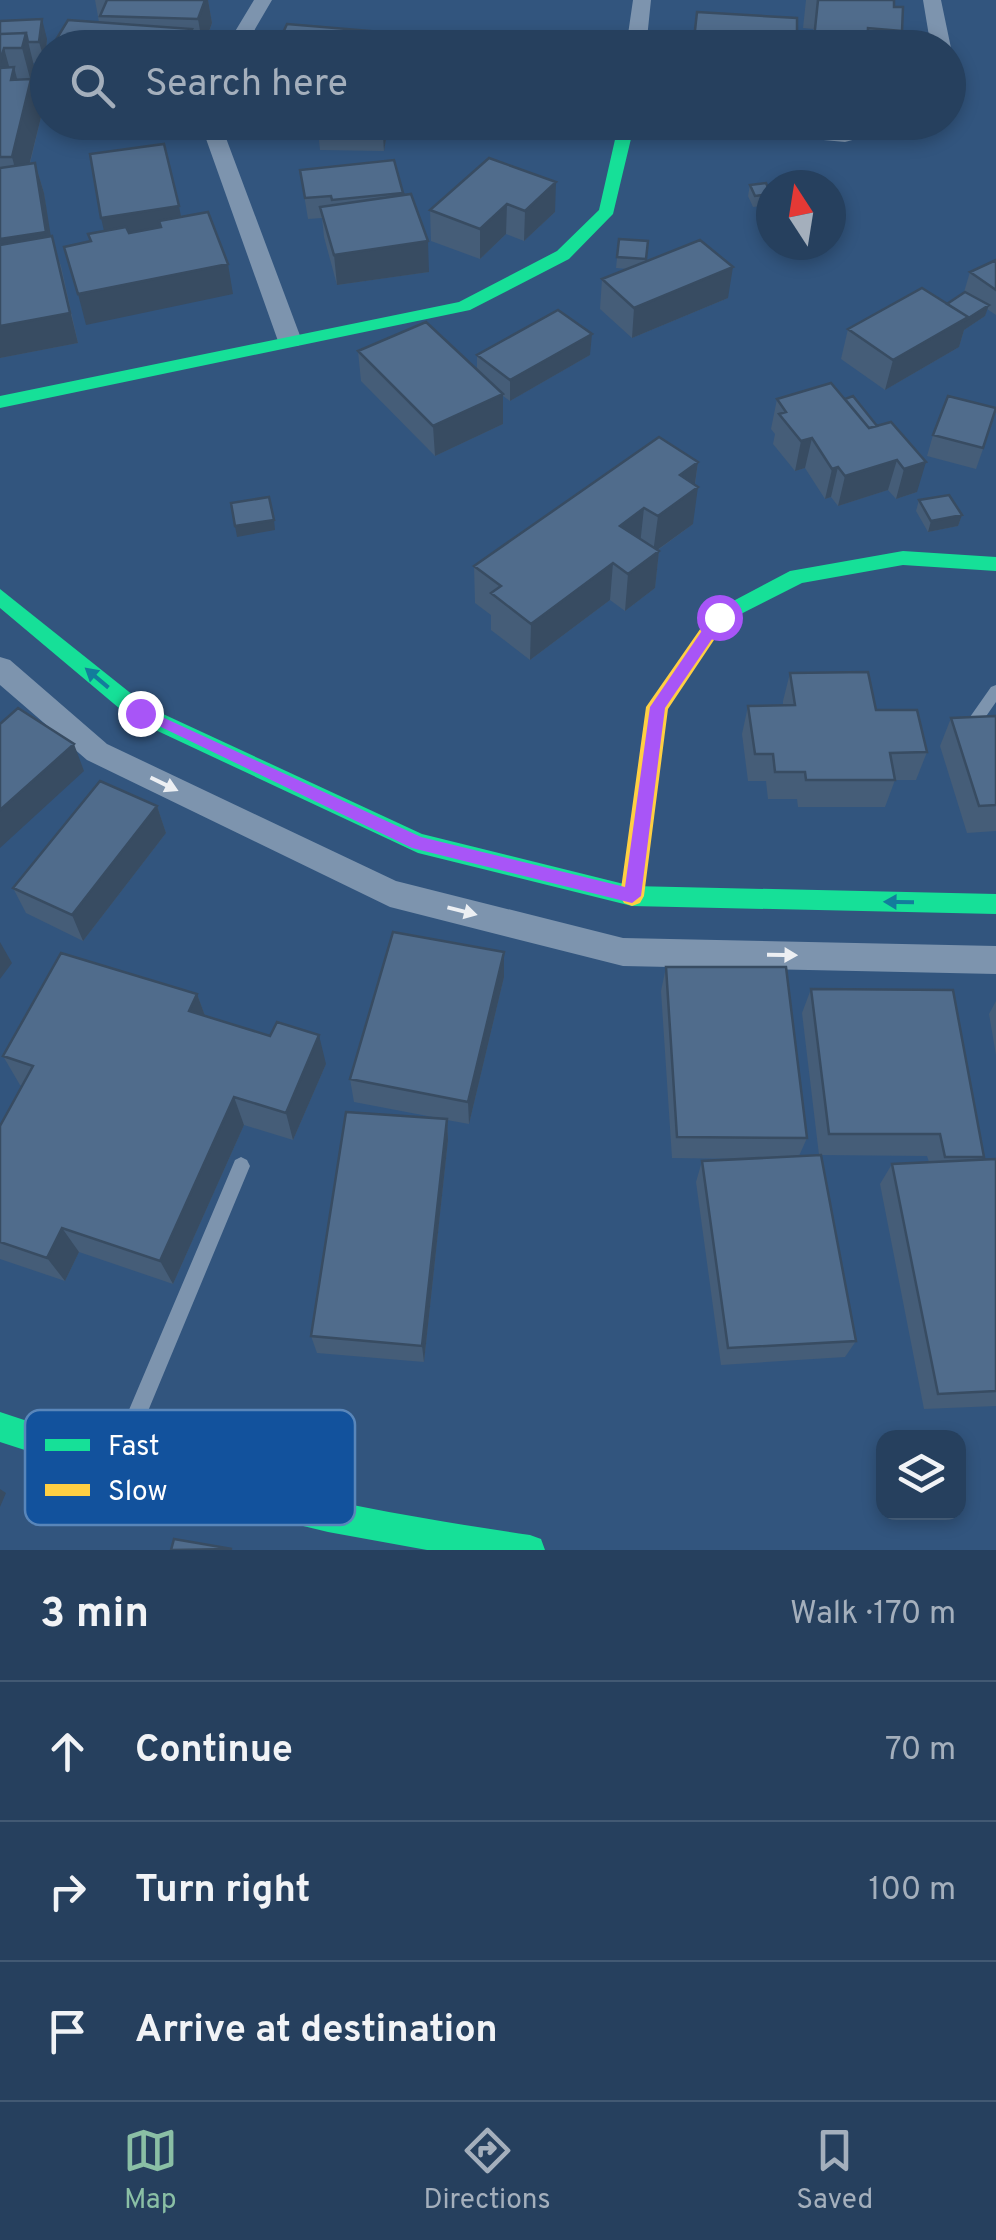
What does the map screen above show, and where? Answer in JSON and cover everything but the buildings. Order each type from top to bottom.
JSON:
[{"type":"street","points":[[245,30],[263,0]]},
{"type":"street","points":[[638,30],[642,0]]},
{"type":"street","points":[[932,0],[938,30]]},
{"type":"street","points":[[217,140],[290,341]]},
{"type":"street","points":[[0,402],[290,341],[387,328],[464,306],[563,255],[608,212],[623,140]]},
{"type":"street","points":[[632,896],[658,707],[719,617],[797,576],[903,558],[996,564]]},
{"type":"street","points":[[0,598],[140,713],[418,843],[632,896],[996,904]]},
{"type":"street","points":[[0,668],[98,752],[390,893],[623,952],[996,960]]},
{"type":"street","points":[[0,1428],[25,1436]]},
{"type":"street","points":[[355,1521],[451,1540],[530,1550]]},
{"type":"lane","points":[[968,731],[996,692]]},
{"type":"lane","points":[[139,1410],[241,1166]]},
{"type":"traffic: fast","points":[[0,402],[464,306],[563,255],[607,211],[623,140]]},
{"type":"traffic: fast","points":[[727,613],[797,576],[903,558],[996,564]]},
{"type":"traffic: fast","points":[[0,597],[140,713],[418,843],[632,896],[996,904]]},
{"type":"traffic: fast","points":[[0,1427],[25,1435]]},
{"type":"traffic: fast","points":[[355,1522],[530,1550]]},
{"type":"traffic: slow","points":[[632,896],[657,707],[719,617],[727,613]]},
{"type":"route","points":[[140,713],[418,843],[632,896],[658,707],[719,617]]}]
